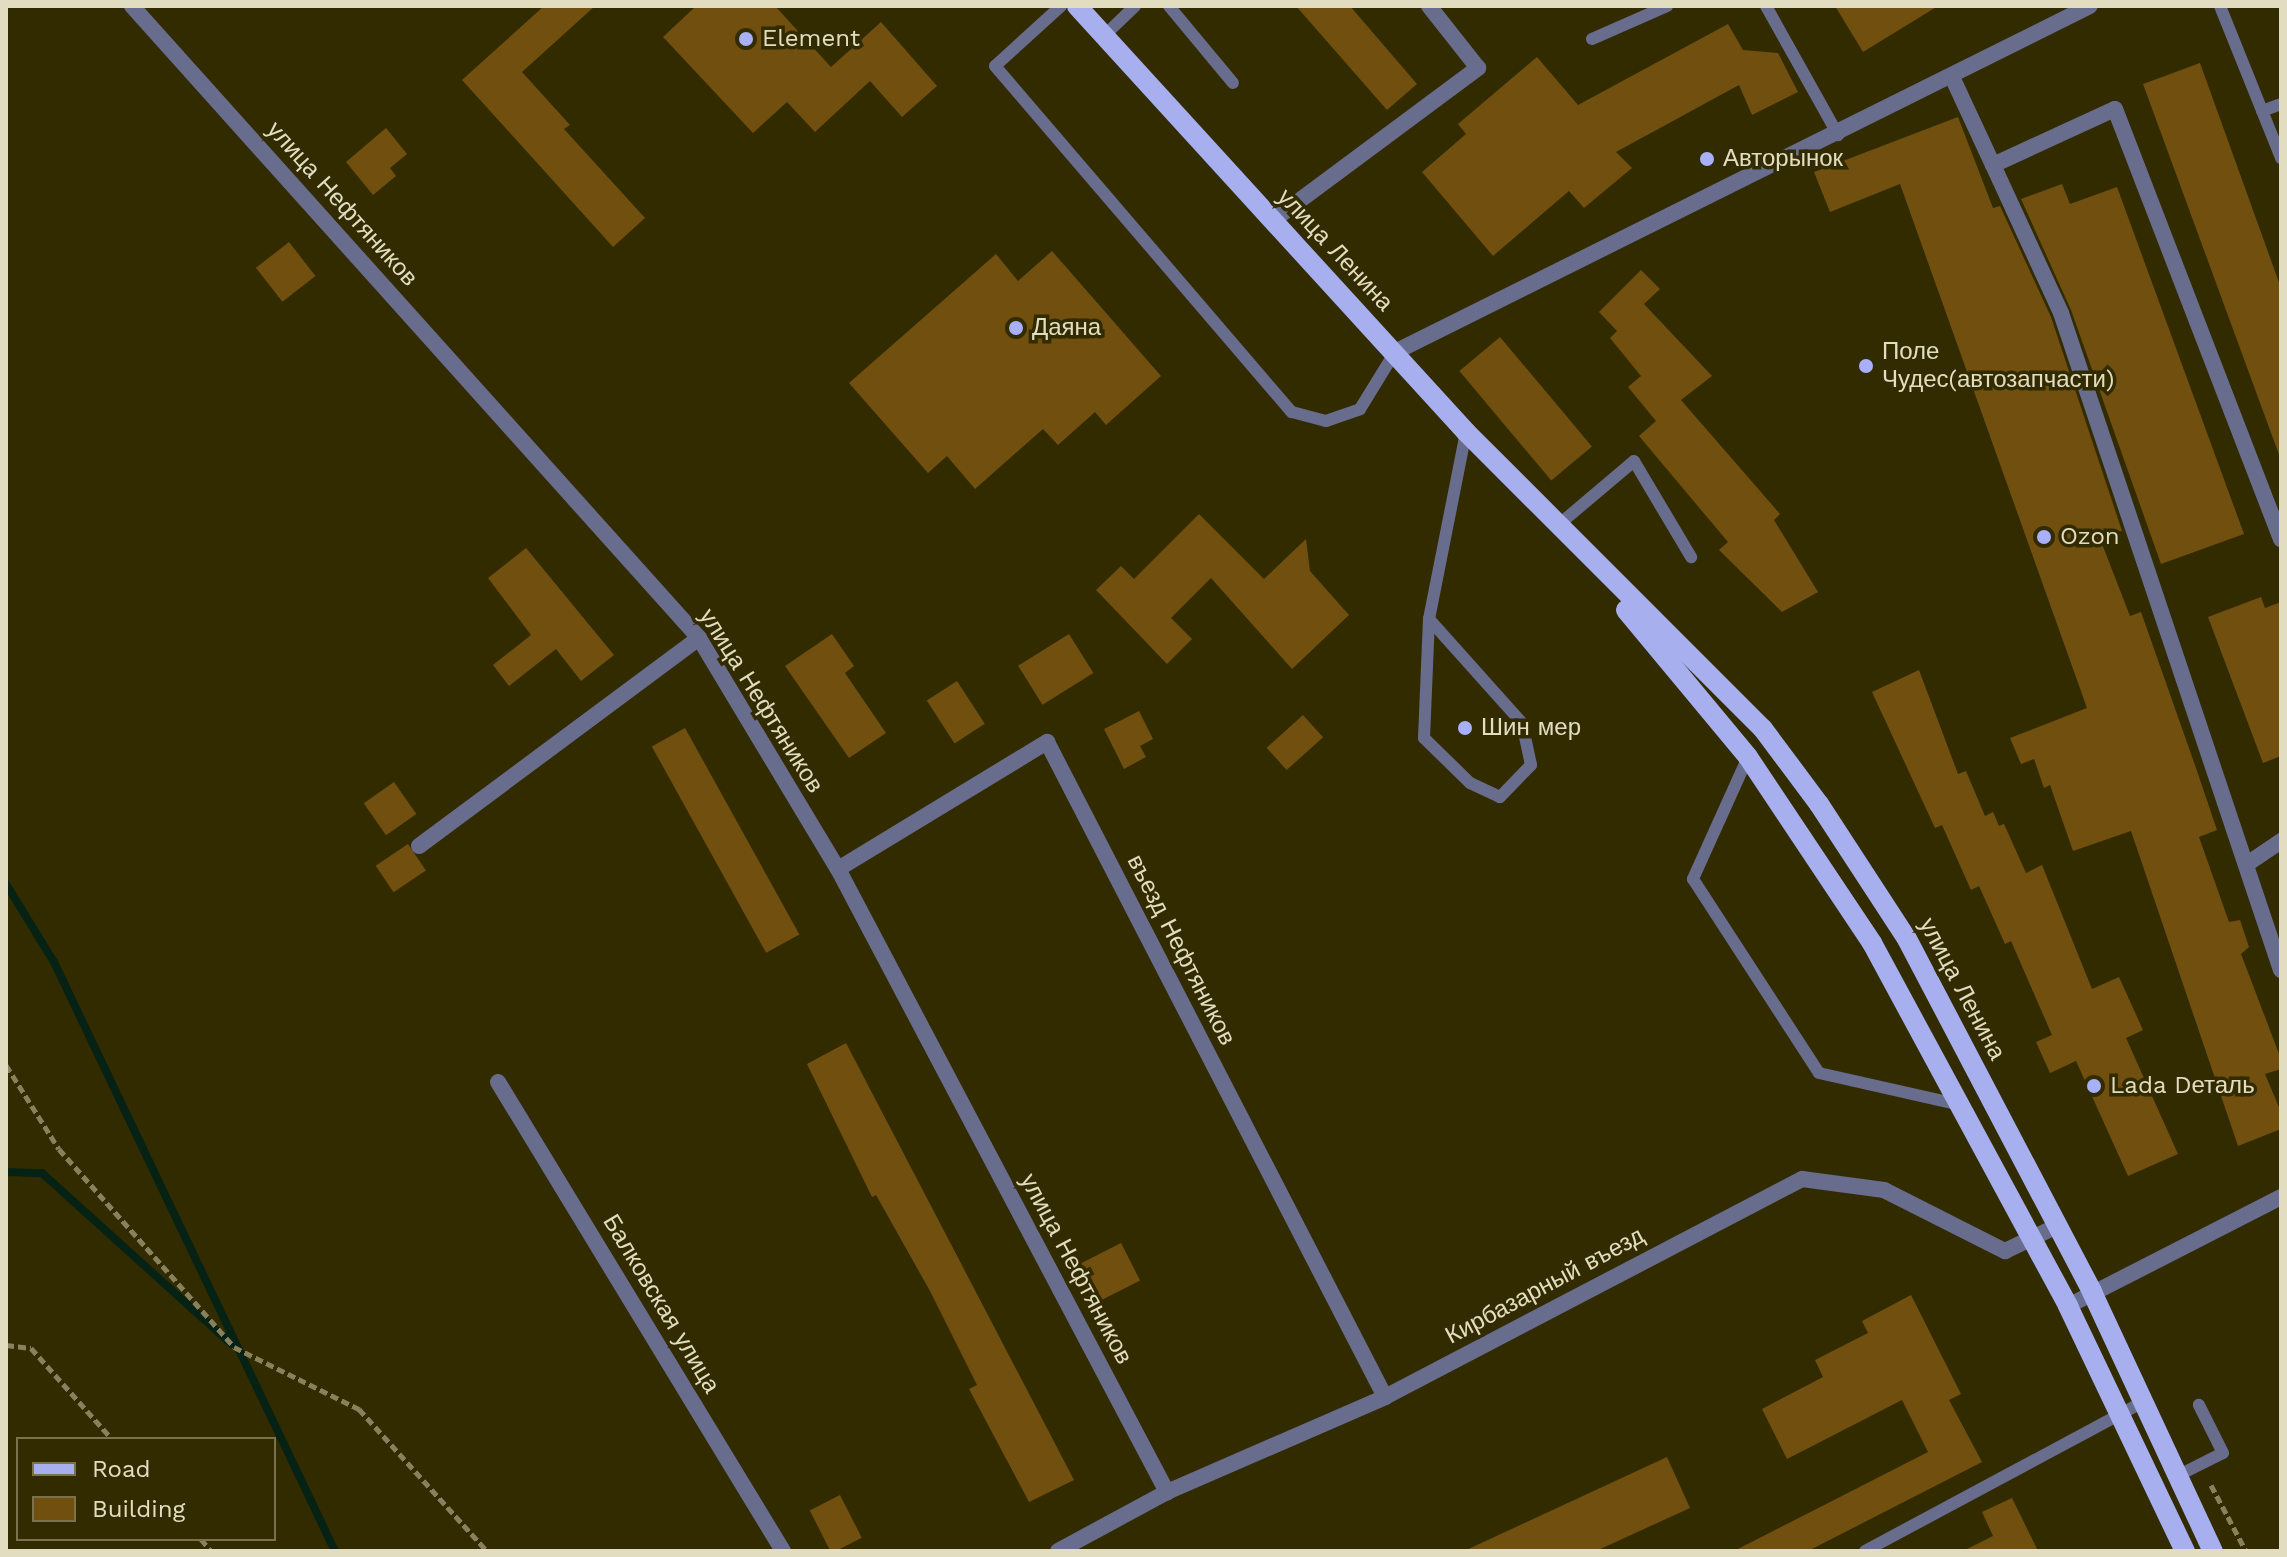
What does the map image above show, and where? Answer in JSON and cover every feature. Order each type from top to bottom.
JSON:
[{"type":"main road","name":"улица Ленина","points":[[1077,6],[1556,527],[1763,729],[1819,804],[1907,939],[2092,1292],[2141,1403],[2213,1551]]},
{"type":"main road","name":"улица Ленина","points":[[1556,527],[1748,757],[1872,943],[2068,1306],[2185,1551]]},
{"type":"street","name":"улица Нефтяников","points":[[132,6],[699,638],[838,869],[1167,1492]]},
{"type":"street","points":[[1272,221],[1478,68],[1429,6]]},
{"type":"street","points":[[1395,352],[1953,79],[2090,6]]},
{"type":"street","points":[[1953,79],[2061,313],[2281,970]]},
{"type":"street","points":[[1993,165],[2115,109],[2281,539]]},
{"type":"street","points":[[419,846],[699,638]]},
{"type":"street","name":"въезд Нефтяников","points":[[838,869],[1047,742],[1385,1397]]},
{"type":"street","points":[[2247,864],[2281,841]]},
{"type":"street","name":"Балковская улица","points":[[498,1082],[783,1551]]},
{"type":"street","name":"Кирбазарный въезд","points":[[1058,1551],[1167,1492],[1385,1397],[1802,1179],[1884,1190],[2005,1251],[2057,1226]]},
{"type":"street","points":[[2068,1306],[2281,1197]]},
{"type":"lane","points":[[1061,6],[995,66],[1292,412],[1326,421],[1360,409],[1395,352]]},
{"type":"lane","points":[[1104,36],[1135,6]]},
{"type":"lane","points":[[1169,6],[1233,83]]},
{"type":"lane","points":[[1592,39],[1667,6]]},
{"type":"lane","points":[[1766,6],[1838,135]]},
{"type":"lane","points":[[2220,6],[2281,158]]},
{"type":"lane","points":[[2262,111],[2281,104]]},
{"type":"lane","points":[[1429,619],[1522,723],[1531,765],[1500,797],[1470,783],[1424,738],[1429,619],[1466,432]]},
{"type":"lane","points":[[1556,527],[1634,461],[1691,557]]},
{"type":"lane","points":[[1748,757],[1693,879],[1819,1073],[1961,1105]]},
{"type":"lane","points":[[1865,1551],[2141,1403]]},
{"type":"lane","points":[[2177,1476],[2223,1453],[2199,1405]]},
{"type":"path","points":[[6,1065],[59,1149],[234,1347],[359,1409],[487,1551]]},
{"type":"path","points":[[6,1345],[31,1348],[110,1437]]},
{"type":"building","points":[[544,6],[595,6],[522,72],[570,125],[564,129],[645,218],[613,247],[462,80]]},
{"type":"building","points":[[696,6],[775,6],[831,67],[881,22],[937,86],[902,117],[870,81],[815,132],[787,102],[753,133],[663,37]]},
{"type":"building","points":[[1296,6],[1350,6],[1417,84],[1387,110]]},
{"type":"building","points":[[1835,6],[1938,6],[1863,52]]},
{"type":"building","points":[[1728,24],[1743,50],[1778,53],[1798,92],[1752,115],[1739,85],[1616,152],[1632,168],[1584,208],[1569,191],[1493,256],[1422,172],[1466,134],[1458,124],[1537,57],[1578,105]]},
{"type":"building","points":[[2200,63],[2281,288],[2281,460],[2143,84]]},
{"type":"building","points":[[1958,117],[1993,208],[2000,206],[2051,317],[2122,531],[2097,531],[2130,616],[2141,612],[2196,768],[2217,830],[2199,837],[2229,922],[2240,920],[2249,947],[2241,954],[2281,1059],[2281,1069],[2265,1074],[2281,1112],[2281,1129],[2238,1146],[2131,831],[2073,851],[2050,785],[2044,788],[2034,759],[2021,764],[2010,738],[2087,708],[1900,184],[1830,212],[1814,172]]},
{"type":"building","points":[[386,128],[407,154],[390,168],[396,176],[373,195],[346,162]]},
{"type":"building","points":[[2062,184],[2070,204],[2117,187],[2244,534],[2161,564],[2071,310],[2021,199]]},
{"type":"building","points":[[289,242],[315,276],[282,302],[256,268]]},
{"type":"building","name":"Даяна","points":[[1052,251],[1161,376],[1106,425],[1095,412],[1058,445],[1043,429],[975,489],[947,456],[928,473],[849,383],[996,254],[1018,281]]},
{"type":"building","points":[[1641,270],[1660,289],[1644,304],[1712,376],[1681,400],[1780,514],[1774,520],[1818,592],[1782,612],[1719,550],[1728,542],[1639,436],[1656,421],[1628,387],[1641,376],[1610,338],[1617,331],[1599,312]]},
{"type":"building","points":[[1500,337],[1592,447],[1551,481],[1459,371]]},
{"type":"building","points":[[1199,514],[1264,579],[1306,539],[1310,571],[1349,615],[1292,669],[1211,578],[1171,618],[1192,639],[1167,664],[1096,590],[1121,566],[1134,579]]},
{"type":"building","points":[[526,548],[614,655],[581,681],[556,649],[509,686],[493,665],[531,635],[488,578]]},
{"type":"building","points":[[2261,597],[2265,608],[2281,602],[2281,756],[2263,763],[2208,617]]},
{"type":"building","points":[[832,634],[854,666],[845,673],[886,733],[849,758],[785,666]]},
{"type":"building","points":[[1069,634],[1093,673],[1042,705],[1018,666]]},
{"type":"building","points":[[1919,670],[1958,774],[1966,771],[1985,816],[1993,812],[1999,826],[2004,824],[2026,873],[2042,865],[2092,989],[2119,977],[2143,1030],[2126,1038],[2178,1154],[2128,1176],[2076,1061],[2050,1073],[2036,1042],[2052,1035],[2011,941],[2005,944],[1979,886],[1971,890],[1942,825],[1935,828],[1872,692]]},
{"type":"building","points":[[957,681],[985,724],[955,743],[927,701]]},
{"type":"building","points":[[1139,711],[1153,739],[1140,746],[1146,757],[1124,769],[1104,729]]},
{"type":"building","points":[[1303,715],[1323,737],[1287,770],[1267,748]]},
{"type":"building","points":[[685,728],[799,934],[766,953],[652,746]]},
{"type":"building","points":[[394,782],[416,814],[386,835],[364,803]]},
{"type":"building","points":[[408,844],[426,871],[394,892],[376,866]]},
{"type":"building","points":[[846,1043],[1074,1480],[1029,1502],[969,1389],[977,1385],[930,1291],[876,1195],[872,1197],[807,1064]]},
{"type":"building","points":[[1121,1243],[1140,1280],[1098,1302],[1079,1264]]},
{"type":"building","points":[[1911,1295],[1961,1394],[1949,1400],[1982,1462],[1808,1551],[1734,1551],[1928,1452],[1902,1400],[1787,1459],[1762,1409],[1823,1377],[1815,1360],[1868,1333],[1862,1321]]},
{"type":"building","points":[[1667,1457],[1690,1508],[1596,1551],[1464,1551]]},
{"type":"building","points":[[840,1495],[862,1538],[830,1551],[810,1510]]},
{"type":"building","points":[[2012,1498],[2038,1551],[1963,1551],[1993,1536],[1982,1512]]},
{"type":"waterway","points":[[6,884],[54,962],[335,1551]]},
{"type":"waterway","points":[[6,1172],[42,1173],[231,1344]]},
{"type":"place","name":"Element","points":[[746,39]]},
{"type":"place","name":"Авторынок","points":[[1707,159]]},
{"type":"place","name":"Даяна","points":[[1016,328]]},
{"type":"place","name":"Поле Чудес(автозапчасти)","points":[[1866,366]]},
{"type":"place","name":"Ozon","points":[[2044,537]]},
{"type":"place","name":"Шин мер","points":[[1465,728]]},
{"type":"place","name":"Lada Dеталь","points":[[2094,1086]]}]
